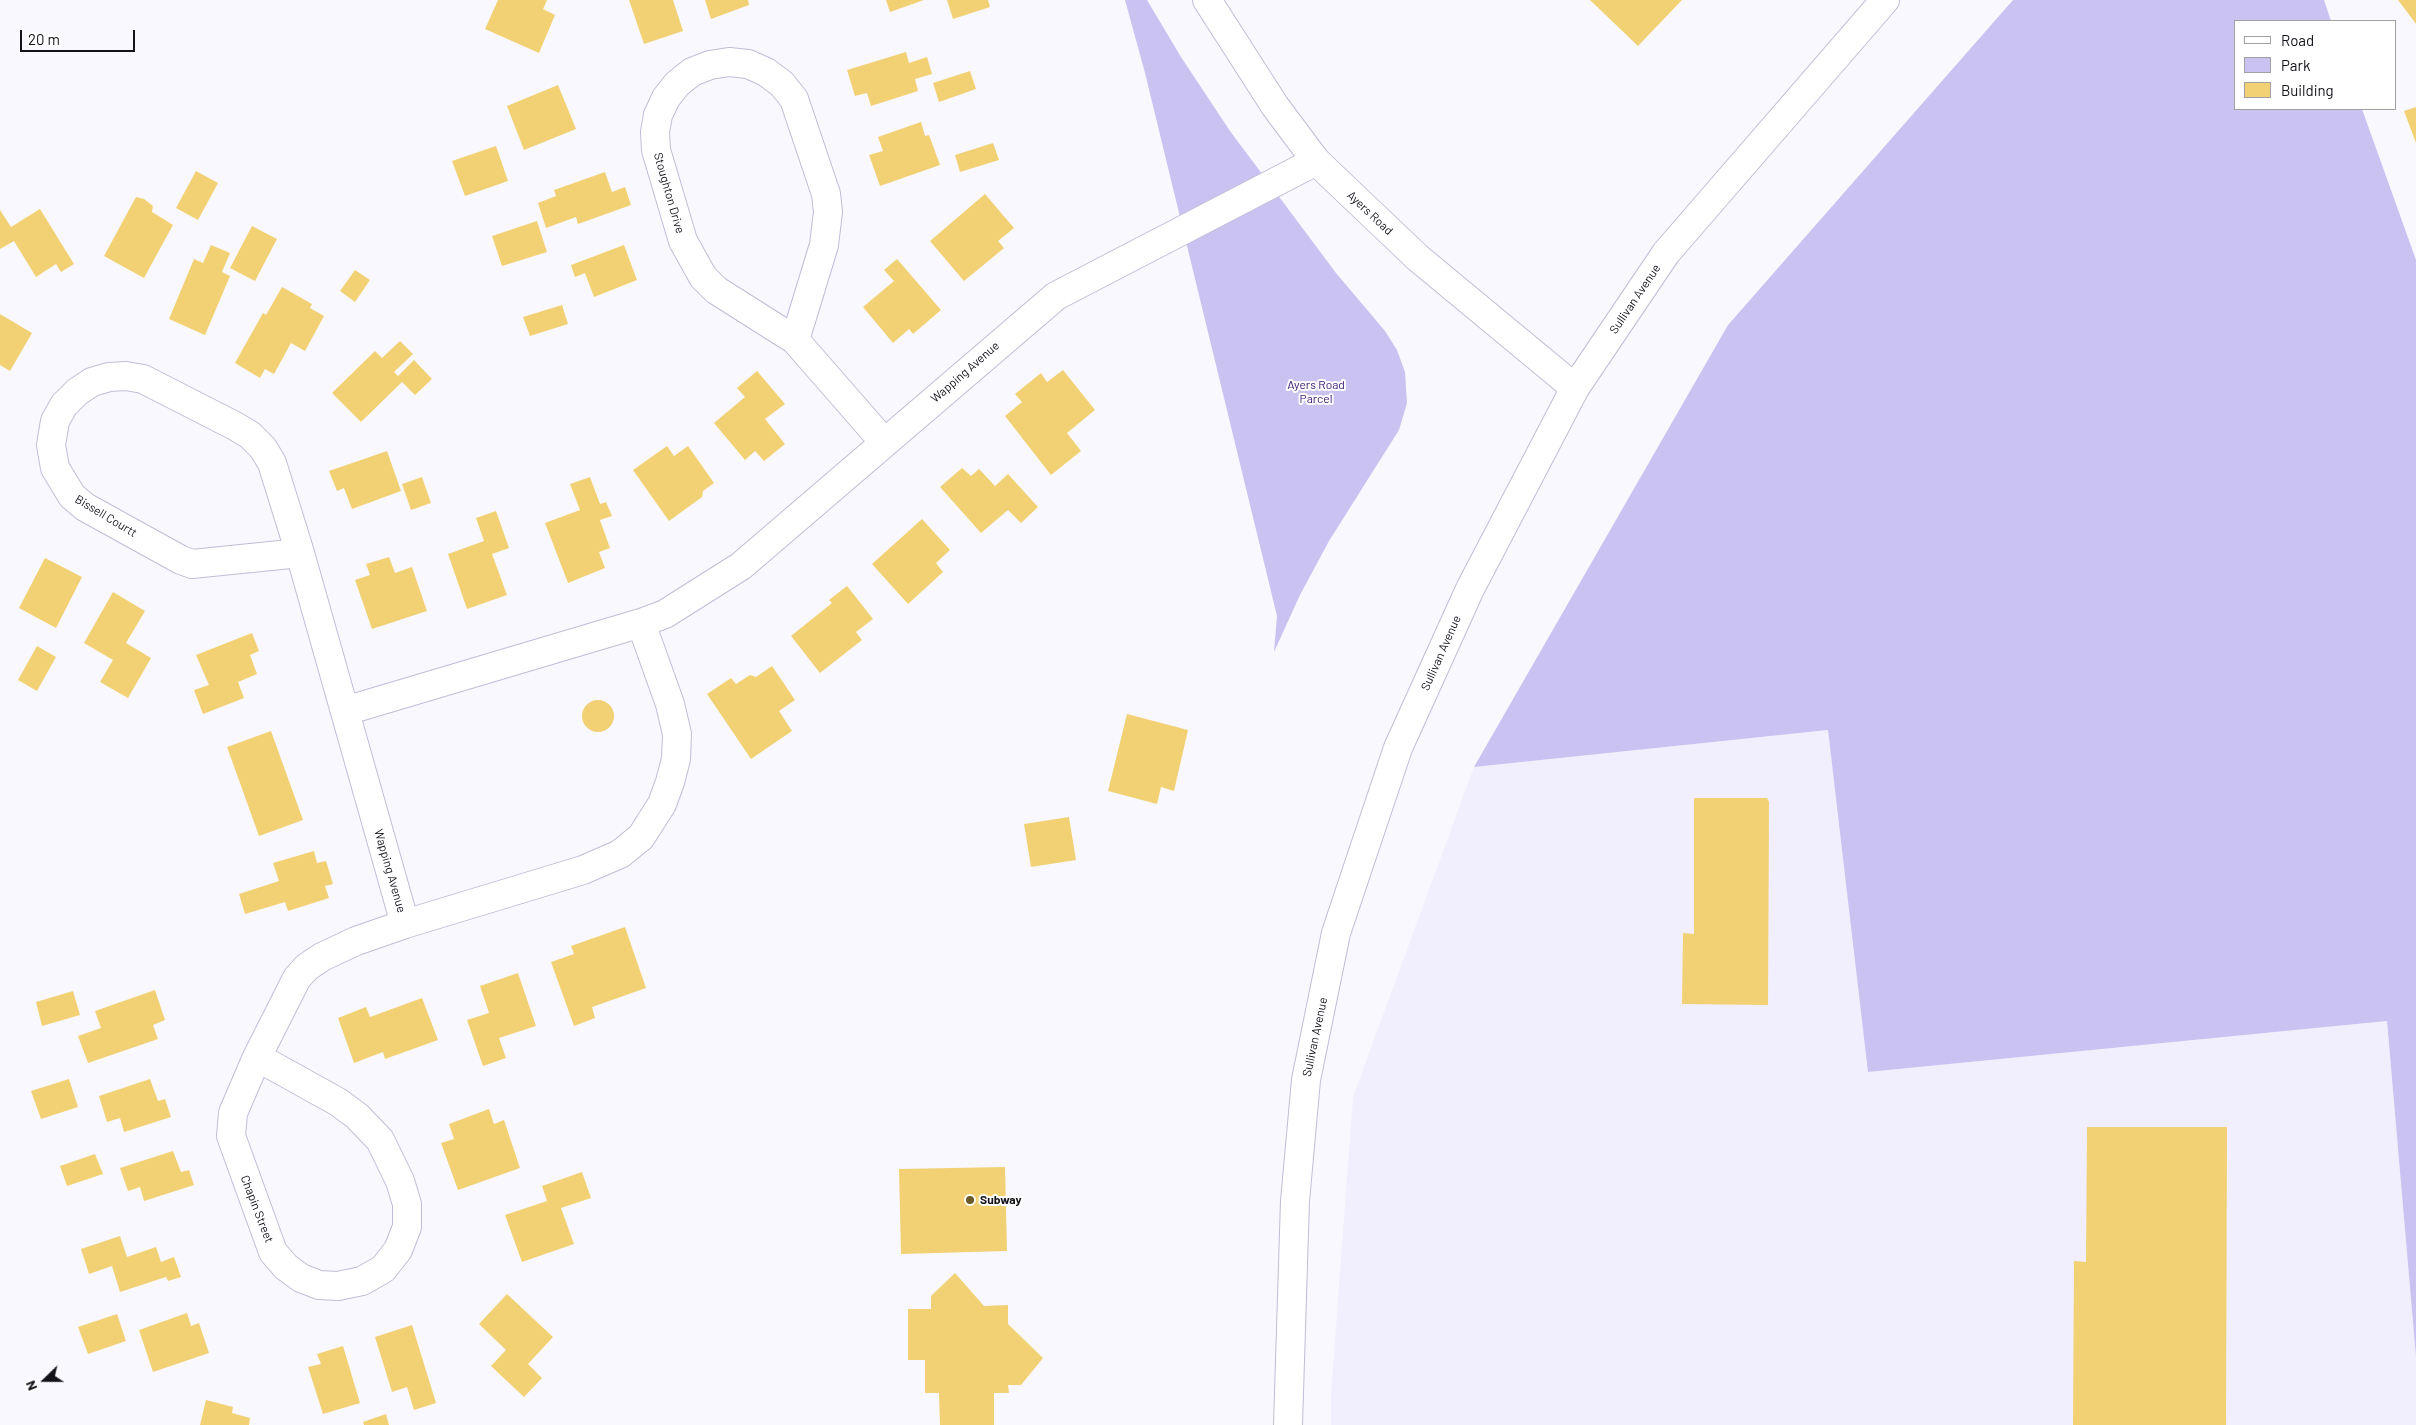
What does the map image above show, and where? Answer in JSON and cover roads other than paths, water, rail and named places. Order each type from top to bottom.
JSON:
[{"type":"street","name":"Ayers Road","points":[[1208,0],[1275,106],[1316,162],[1418,258],[1575,388]]},
{"type":"street","name":"Sullivan Avenue","points":[[1288,1425],[1294,1211],[1306,1080],[1336,933],[1398,748],[1470,588],[1575,388],[1666,253],[1885,0]]},
{"type":"street","name":"Stoughton Drive","points":[[796,340],[825,237],[828,212],[823,186],[794,99],[782,84],[766,72],[748,64],[729,62],[710,65],[692,72],[677,84],[666,98],[658,114],[655,132],[656,150],[683,241],[692,261],[702,277],[716,290],[796,340],[884,442]]},
{"type":"street","name":"Wapping Avenue","points":[[642,623],[670,704],[677,734],[676,759],[670,782],[662,804],[641,837],[620,854],[583,870],[405,924],[345,711],[642,623],[664,614],[741,566],[1056,296],[1316,162]]},
{"type":"street","name":"Bissell Courtt","points":[[300,553],[192,564],[181,560],[85,507],[72,496],[55,468],[51,445],[56,421],[64,405],[76,392],[92,382],[109,377],[126,376],[143,379],[250,435],[263,448],[272,463],[300,553],[345,711]]},
{"type":"street","name":"Chapin Street","points":[[257,1057],[338,1102],[357,1116],[380,1140],[400,1181],[407,1204],[404,1235],[398,1250],[383,1269],[362,1281],[338,1286],[319,1285],[301,1278],[286,1267],[274,1252],[231,1136],[232,1113],[257,1057],[297,978],[307,967],[338,948],[405,924]]},
{"type":"place","name":"Subway","points":[[970,1200]]},
{"type":"park label","name":"Ayers Road Parcel","points":[[1316,392]]}]
